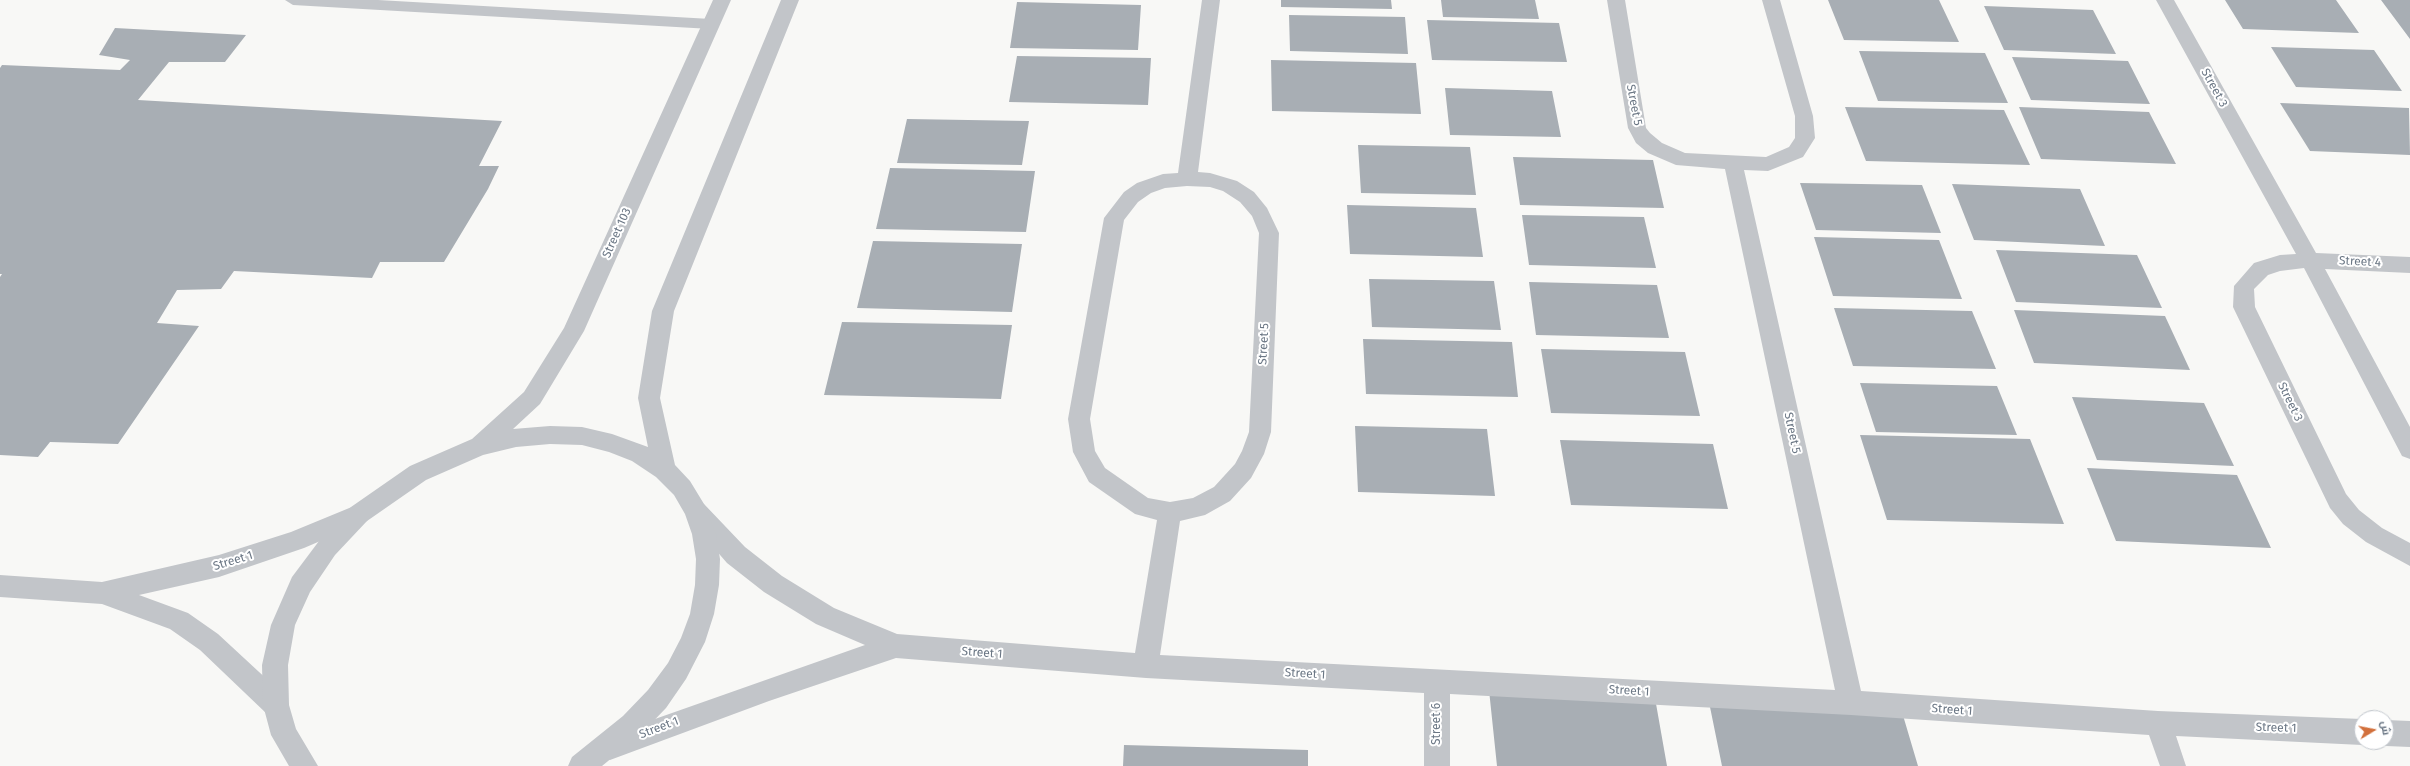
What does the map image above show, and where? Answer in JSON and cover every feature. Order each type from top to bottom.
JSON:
[{"type":"street","name":"Street 103","points":[[481,446],[532,398],[573,331],[722,0]]},
{"type":"street","points":[[664,470],[649,398],[663,311],[790,0]]},
{"type":"street","points":[[1187,179],[1210,0]]},
{"type":"street","name":"Street 5","points":[[1616,0],[1637,128],[1643,138],[1655,148],[1683,160],[1768,164],[1796,152],[1805,138],[1804,116],[1771,0]]},
{"type":"street","name":"Street 3","points":[[2165,0],[2310,260],[2410,449]]},
{"type":"street","name":"Street 5","points":[[1733,163],[1851,703]]},
{"type":"street","name":"Street 5","points":[[1187,179],[1210,180],[1230,186],[1241,193],[1260,212],[1269,233],[1260,432],[1253,454],[1243,471],[1222,494],[1197,508],[1170,512],[1143,506],[1122,494],[1097,475],[1084,452],[1079,419],[1114,218],[1131,197],[1144,188],[1163,181],[1187,179]]},
{"type":"street","name":"Street 3","points":[[2310,260],[2280,263],[2261,269],[2244,286],[2244,307],[2338,501],[2351,517],[2374,535],[2410,555]]},
{"type":"street","name":"Street 4","points":[[2310,260],[2410,265]]},
{"type":"street","points":[[302,764],[284,735],[276,705],[275,665],[283,625],[301,585],[327,548],[359,514],[388,492],[418,473],[448,458],[481,446],[522,437],[550,435],[582,436],[612,443],[640,454],[664,470],[682,488],[696,511],[704,534],[708,559],[707,585],[702,614],[692,642],[677,671],[657,699],[632,725],[592,761]]},
{"type":"street","name":"Street 1","points":[[696,511],[736,555],[773,584],[825,616],[896,646],[1146,666],[1851,703],[2158,724],[2354,732]]},
{"type":"street","points":[[1146,666],[1170,512]]},
{"type":"street","name":"Street 1","points":[[102,593],[219,566],[296,541],[359,514]]},
{"type":"street","name":"Street 1","points":[[0,586],[102,593],[179,621],[210,642],[276,705]]},
{"type":"street","name":"Street 1","points":[[592,761],[754,694],[896,646]]},
{"type":"street","name":"Street 6","points":[[1437,681],[1437,766]]},
{"type":"street","points":[[2158,724],[2173,766]]},
{"type":"street","points":[[2394,733],[2410,734]]},
{"type":"lane","points":[[293,0],[480,5],[711,24]]},
{"type":"building","points":[[1281,0],[1391,0],[1392,9],[1281,7]]},
{"type":"building","points":[[1441,0],[1535,0],[1539,19],[1443,17]]},
{"type":"building","points":[[1828,0],[1939,0],[1959,42],[1844,40]]},
{"type":"building","points":[[2225,0],[2336,0],[2359,33],[2243,29]]},
{"type":"building","points":[[2381,0],[2410,0],[2410,39]]},
{"type":"building","points":[[1017,2],[1141,5],[1138,50],[1010,48]]},
{"type":"building","points":[[1984,6],[2093,10],[2116,54],[2004,50]]},
{"type":"building","points":[[1289,15],[1405,17],[1408,54],[1290,51]]},
{"type":"building","points":[[1427,20],[1559,23],[1567,62],[1432,60]]},
{"type":"building","points":[[115,28],[246,35],[225,62],[169,62],[138,100],[502,121],[479,166],[499,166],[488,189],[444,262],[380,262],[372,278],[234,271],[221,289],[177,290],[157,323],[199,326],[118,444],[50,442],[38,457],[0,455],[0,277],[2,274],[0,274],[0,68],[2,65],[120,70],[130,60],[99,55]]},
{"type":"building","points":[[2271,47],[2374,50],[2402,91],[2296,87]]},
{"type":"building","points":[[1859,51],[1985,53],[2008,103],[1878,101]]},
{"type":"building","points":[[1017,56],[1151,58],[1148,105],[1009,102]]},
{"type":"building","points":[[2012,57],[2128,61],[2150,104],[2031,100]]},
{"type":"building","points":[[1271,60],[1416,63],[1421,114],[1272,111]]},
{"type":"building","points":[[1445,88],[1552,91],[1561,137],[1450,135]]},
{"type":"building","points":[[2280,103],[2409,108],[2410,155],[2310,151]]},
{"type":"building","points":[[1845,107],[2004,110],[2030,165],[1866,161]]},
{"type":"building","points":[[2019,107],[2149,112],[2176,164],[2041,159]]},
{"type":"building","points":[[907,119],[1029,121],[1022,165],[897,163]]},
{"type":"building","points":[[1358,145],[1470,147],[1476,195],[1361,193]]},
{"type":"building","points":[[1513,157],[1653,160],[1664,208],[1520,205]]},
{"type":"building","points":[[890,168],[1035,171],[1026,232],[876,229]]},
{"type":"building","points":[[1800,183],[1922,185],[1941,233],[1816,230]]},
{"type":"building","points":[[1952,184],[2080,189],[2105,246],[1974,240]]},
{"type":"building","points":[[1347,205],[1476,208],[1483,257],[1350,254]]},
{"type":"building","points":[[1522,215],[1644,217],[1656,268],[1529,265]]},
{"type":"building","points":[[1814,237],[1939,240],[1962,299],[1833,296]]},
{"type":"building","points":[[873,241],[1022,244],[1012,312],[857,308]]},
{"type":"building","points":[[1996,250],[2137,255],[2162,308],[2016,302]]},
{"type":"building","points":[[1369,279],[1494,281],[1501,330],[1372,327]]},
{"type":"building","points":[[1529,282],[1657,285],[1669,338],[1536,335]]},
{"type":"building","points":[[1834,308],[1972,311],[1996,369],[1853,366]]},
{"type":"building","points":[[2014,310],[2165,316],[2190,370],[2034,363]]},
{"type":"building","points":[[842,322],[1012,325],[1001,399],[824,395]]},
{"type":"building","points":[[1363,339],[1512,342],[1518,397],[1366,394]]},
{"type":"building","points":[[1541,349],[1685,352],[1700,416],[1551,413]]},
{"type":"building","points":[[1860,383],[1997,386],[2017,435],[1876,432]]},
{"type":"building","points":[[2072,397],[2204,403],[2234,466],[2097,460]]},
{"type":"building","points":[[1355,426],[1487,429],[1495,496],[1358,492]]},
{"type":"building","points":[[1860,435],[2030,439],[2064,524],[1887,520]]},
{"type":"building","points":[[1560,440],[1713,444],[1728,509],[1571,505]]},
{"type":"building","points":[[2087,468],[2237,475],[2271,548],[2116,541]]},
{"type":"building","points":[[1489,690],[1655,698],[1667,766],[1497,766]]},
{"type":"building","points":[[1710,707],[1902,712],[1918,766],[1722,766]]},
{"type":"building","points":[[1124,745],[1308,750],[1308,766],[1123,766]]}]
